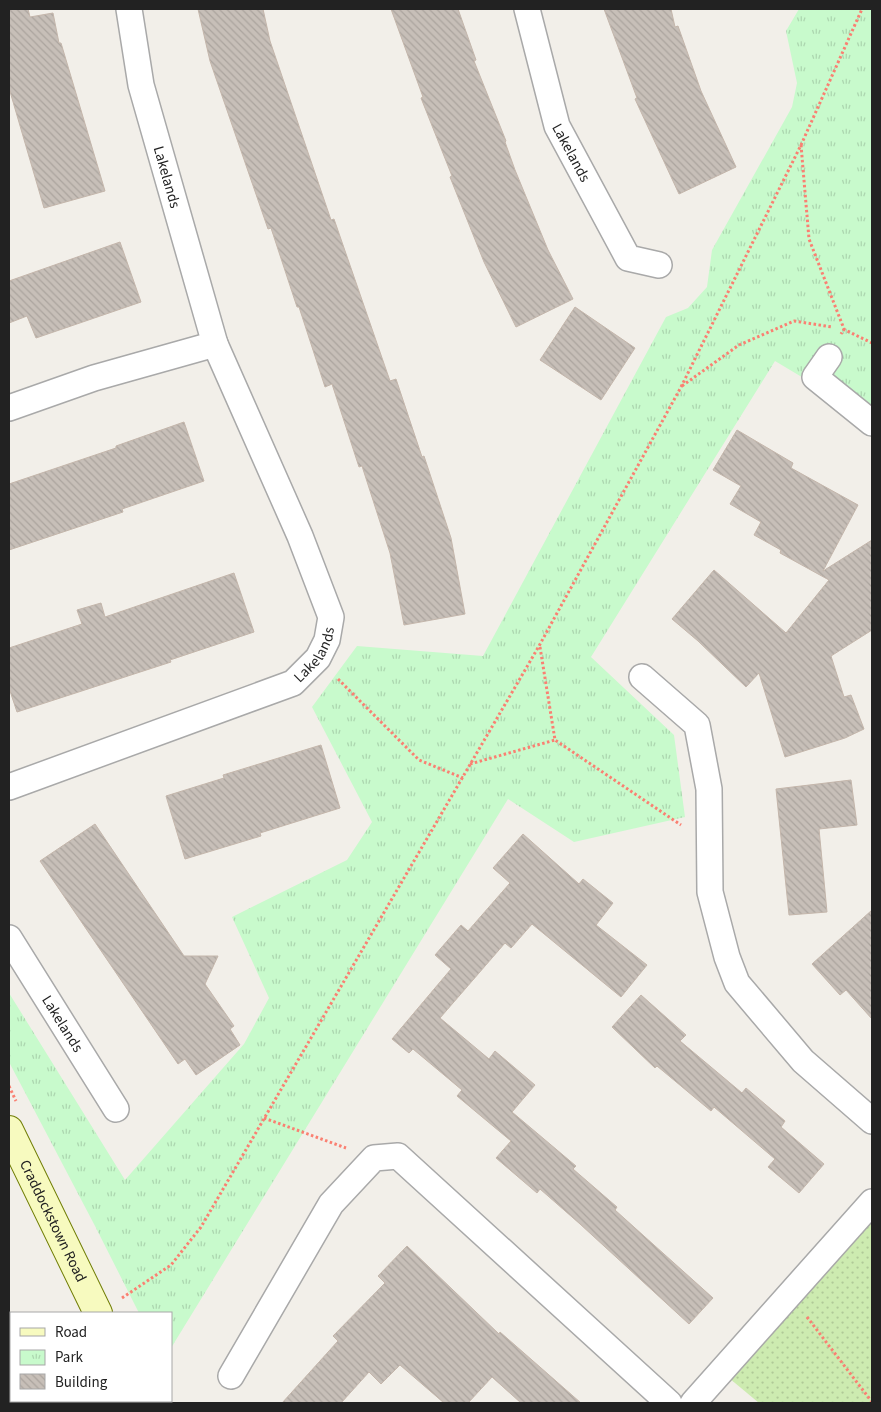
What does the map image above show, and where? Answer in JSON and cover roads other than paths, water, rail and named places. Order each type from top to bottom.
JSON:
[{"type":"street","name":"Lakelands","points":[[9,787],[293,683],[318,658],[327,640],[331,617],[300,536],[215,344],[141,85],[129,9]]},
{"type":"street","name":"Lakelands","points":[[527,9],[557,126],[628,258],[658,265]]},
{"type":"street","points":[[9,408],[94,378],[215,344]]},
{"type":"street","points":[[829,357],[815,377],[872,423]]},
{"type":"street","points":[[642,677],[697,725],[709,789],[710,892],[726,957],[737,983],[803,1061],[872,1122]]},
{"type":"street","name":"Lakelands","points":[[9,938],[116,1109]]},
{"type":"street","name":"Craddockstown Road","points":[[9,1130],[108,1306]]},
{"type":"street","points":[[231,1376],[331,1204],[374,1158],[398,1156],[669,1403]]},
{"type":"street","points":[[693,1403],[872,1202]]}]
